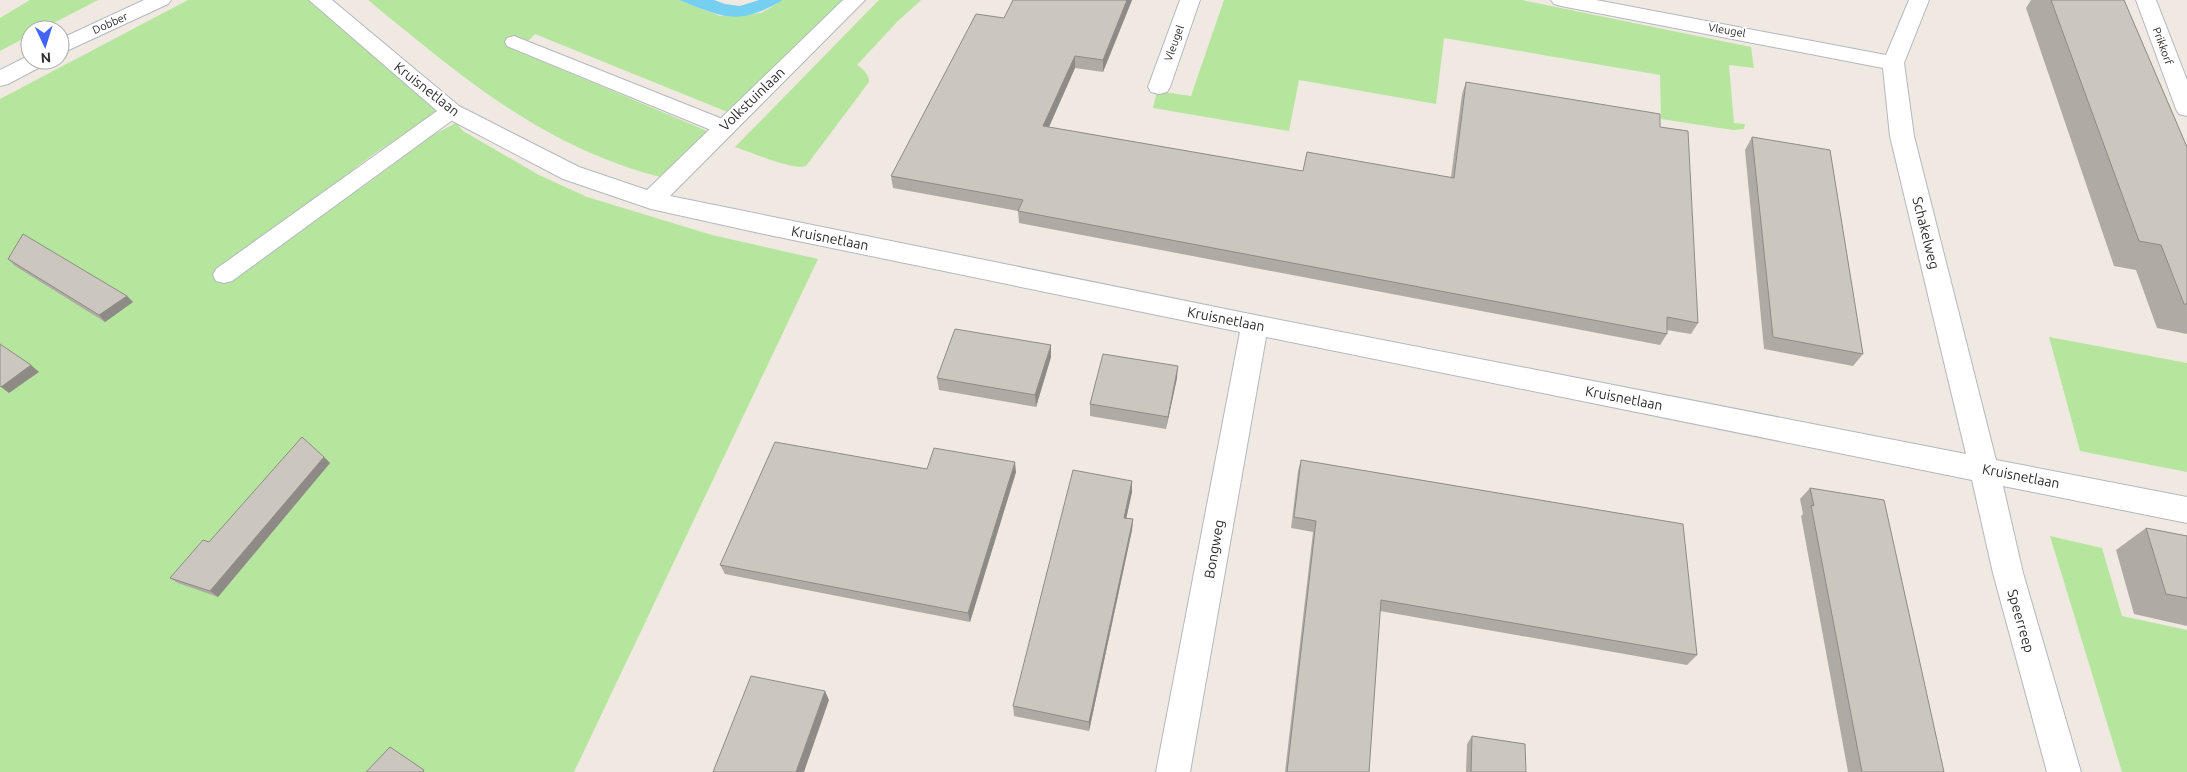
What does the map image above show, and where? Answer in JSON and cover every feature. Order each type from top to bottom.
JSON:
[{"type":"street","name":"Dobber","points":[[70,42],[160,0]]},
{"type":"street","name":"Kruisnetlaan","points":[[319,0],[451,111],[571,173],[651,200],[764,225],[1255,325],[1984,468],[2187,510]]},
{"type":"street","name":"Volkstuinlaan","points":[[651,200],[723,127],[855,0]]},
{"type":"street","name":"Vleugel","points":[[1159,87],[1190,0]]},
{"type":"street","name":"Vleugel","points":[[1561,0],[1893,63]]},
{"type":"street","name":"Schakelweg","points":[[1918,0],[1893,63],[1902,136],[1984,468]]},
{"type":"street","name":"Prikkorf","points":[[2146,0],[2185,99]]},
{"type":"street","points":[[0,79],[20,68]]},
{"type":"street","name":"Bongweg","points":[[1173,772],[1255,325]]},
{"type":"street","name":"Speerreep","points":[[1984,468],[2008,573],[2064,772]]},
{"type":"lane","points":[[514,42],[723,127]]},
{"type":"lane","points":[[224,276],[451,111]]},
{"type":"green space","points":[[30,0],[98,0],[59,20],[20,20],[20,40],[0,51],[0,18]]},
{"type":"green space","points":[[188,0],[316,0],[440,108],[376,152],[341,181],[360,189],[433,135],[456,123],[463,131],[539,175],[587,197],[712,235],[818,259],[574,772],[0,772],[0,99],[55,70],[70,70],[70,62]]},
{"type":"green space","points":[[368,0],[679,0],[720,16],[761,13],[783,0],[851,0],[730,113],[535,34],[518,51],[705,130],[710,136],[668,179],[624,166],[583,150],[544,130],[472,83]]},
{"type":"green space","points":[[879,0],[921,0],[897,22],[857,65],[867,74],[869,82],[806,166],[792,166],[735,147]]},
{"type":"green space","points":[[1224,0],[1522,0],[1751,47],[1754,68],[1729,65],[1734,123],[1745,124],[1744,129],[1733,130],[1661,119],[1660,75],[1444,38],[1436,104],[1299,80],[1289,131],[1153,108],[1157,91],[1191,96]]},
{"type":"green space","points":[[2049,337],[2187,363],[2187,472],[2080,451]]},
{"type":"green space","points":[[2050,536],[2102,548],[2122,616],[2187,630],[2187,772],[2122,772]]},
{"type":"water","points":[[679,0],[714,0],[740,6],[759,0],[783,0],[754,14],[731,16],[720,15]]},
{"type":"building","points":[[1013,0],[1127,0],[1103,60],[1075,56],[1043,126],[1303,171],[1307,152],[1454,178],[1466,82],[1660,114],[1660,127],[1688,131],[1698,323],[1667,317],[1667,334],[1018,211],[1023,200],[891,176],[976,14],[1004,18]]},
{"type":"building","points":[[2051,0],[2124,0],[2187,147],[2187,304],[2184,304],[2161,245],[2139,241]]},
{"type":"building","points":[[1752,137],[1830,150],[1863,354],[1773,337]]},
{"type":"building","points":[[23,234],[127,296],[99,315],[8,259]]},
{"type":"building","points":[[955,329],[1051,345],[1035,395],[937,378]]},
{"type":"building","points":[[0,344],[31,365],[1,387],[0,386]]},
{"type":"building","points":[[1103,354],[1178,366],[1168,417],[1090,404]]},
{"type":"building","points":[[302,437],[324,457],[210,591],[170,578],[203,540],[209,542]]},
{"type":"building","points":[[775,442],[927,469],[934,448],[1015,462],[968,613],[720,565]]},
{"type":"building","points":[[1301,460],[1683,524],[1697,655],[1381,600],[1369,772],[1287,772],[1316,521],[1294,517]]},
{"type":"building","points":[[1073,470],[1132,481],[1124,518],[1133,519],[1089,722],[1013,706]]},
{"type":"building","points":[[1810,488],[1884,500],[1944,772],[1862,772],[1811,505],[1814,506]]},
{"type":"building","points":[[2146,528],[2187,536],[2187,598],[2166,594]]},
{"type":"building","points":[[751,676],[825,691],[796,772],[713,772]]},
{"type":"building","points":[[1472,736],[1525,744],[1526,772],[1471,772]]},
{"type":"building","points":[[390,747],[424,770],[423,772],[366,772]]}]
